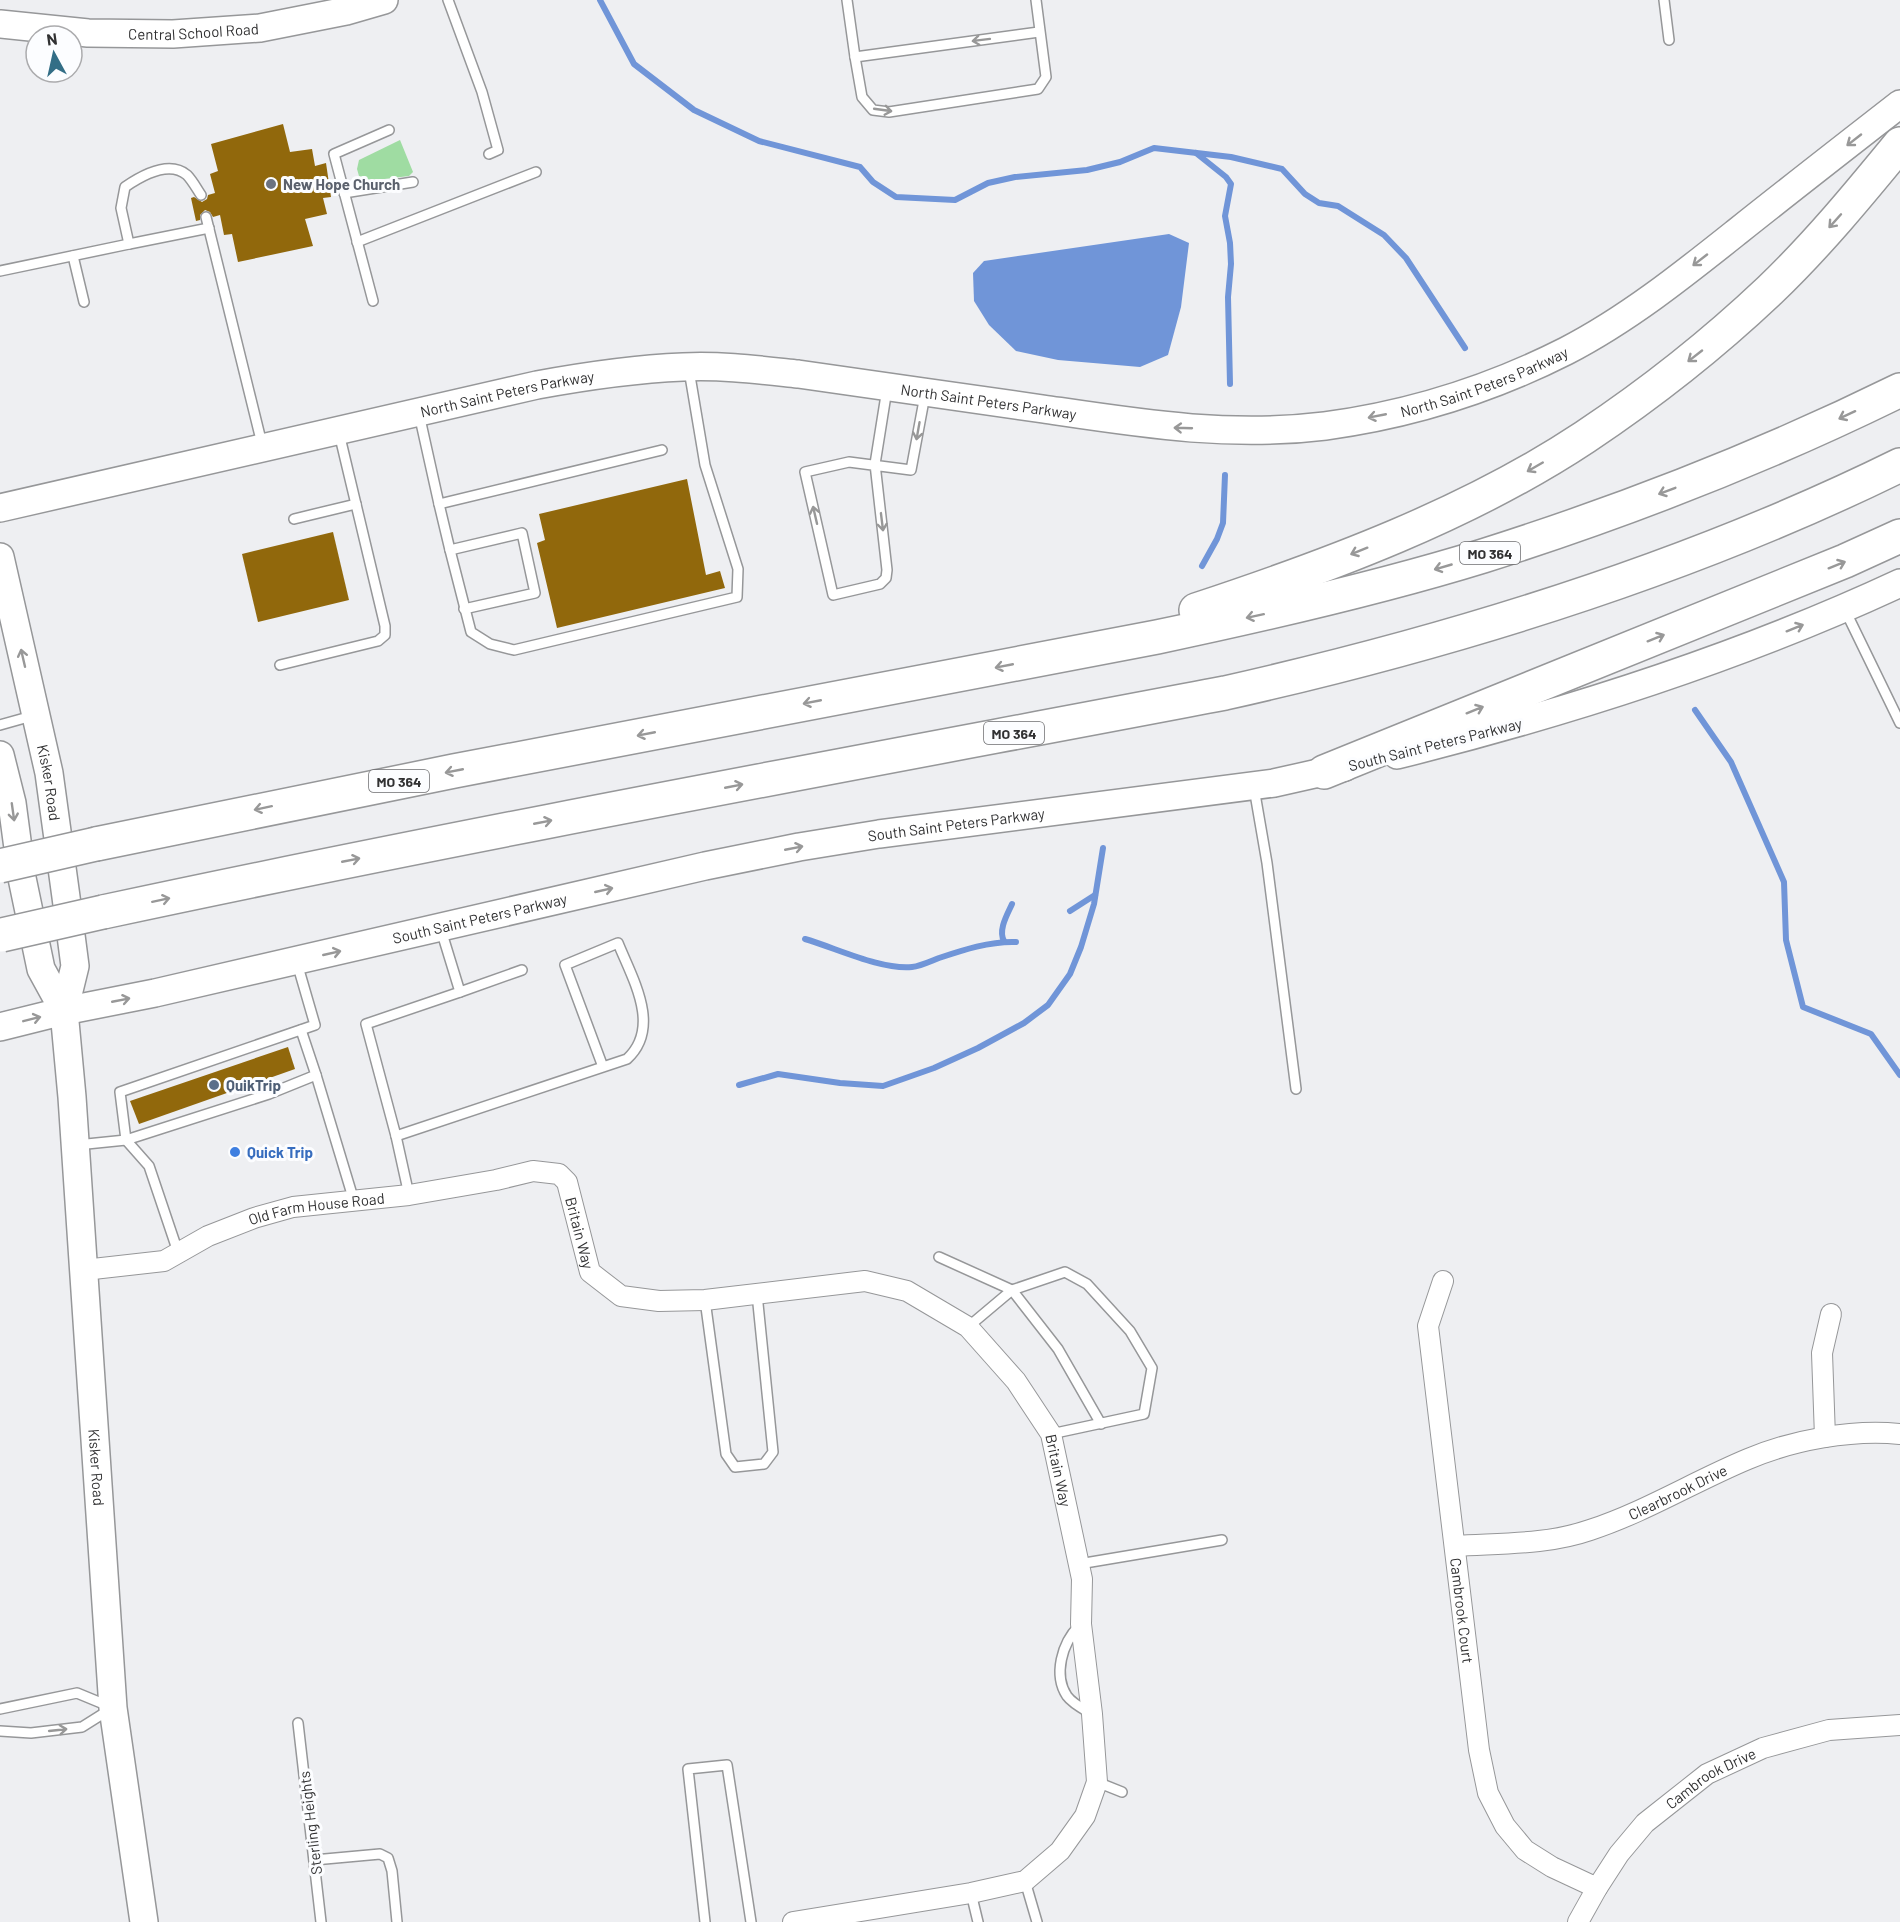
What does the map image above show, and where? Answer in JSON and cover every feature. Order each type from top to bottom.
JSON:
[{"type":"highway","points":[[1061,655],[1254,591],[1362,551],[1474,499],[1584,438],[1707,346],[1771,289],[1824,233],[1900,144]]},
{"type":"highway","name":"MO 364","points":[[0,866],[96,844],[454,771],[1267,614],[1378,586],[1482,556],[1573,526],[1779,446],[1900,390]]},
{"type":"highway","name":"MO 364","points":[[1,935],[280,874],[519,826],[1214,695],[1322,671],[1430,642],[1548,606],[1656,568],[1770,524],[1900,465]]},
{"type":"highway","points":[[1324,772],[1756,598],[1900,536]]},
{"type":"main road","name":"Central School Road","points":[[0,24],[88,33],[173,34],[260,28],[346,11],[384,0]]},
{"type":"main road","name":"North Saint Peters Parkway","points":[[0,508],[537,385],[603,373],[689,367],[754,369],[798,374],[1170,428],[1237,430],[1325,426],[1432,403],[1507,378],[1567,351],[1660,292],[1900,104]]},
{"type":"main road","name":"Kisker Road","points":[[0,557],[49,772],[75,966],[64,1011],[72,1097],[113,1708],[144,1922]]},
{"type":"main road","name":"South Saint Peters Parkway","points":[[0,1027],[705,866],[799,847],[879,834],[1254,785],[1324,772],[1487,732],[1630,689],[1741,651],[1900,583]]},
{"type":"main road","name":"Kisker Road","points":[[0,755],[12,803],[22,878],[41,969],[64,1011]]},
{"type":"street","name":"Old Farm House Road","points":[[84,1270],[164,1261],[208,1236],[254,1218],[293,1208],[409,1195],[496,1180],[533,1171],[559,1174]]},
{"type":"street","name":"Britain Way","points":[[559,1174],[567,1182],[590,1272],[621,1296],[659,1301],[705,1300],[865,1281],[907,1291],[968,1327],[1016,1381],[1051,1434],[1082,1579],[1081,1624],[1092,1714],[1097,1782],[1085,1816],[1060,1851],[1025,1881],[971,1893],[793,1922]]},
{"type":"street","name":"Cambrook Court","points":[[1443,1281],[1428,1326],[1479,1750],[1488,1793],[1505,1826],[1525,1850],[1552,1867],[1597,1888]]},
{"type":"street","points":[[1825,1437],[1822,1353],[1831,1314]]},
{"type":"street","name":"Clearbrook Drive","points":[[1455,1546],[1540,1541],[1589,1531],[1645,1509],[1750,1458],[1825,1437],[1881,1432],[1900,1434]]},
{"type":"street","name":"Cambrook Drive","points":[[1578,1922],[1619,1854],[1645,1823],[1707,1774],[1763,1748],[1828,1730],[1900,1725]]},
{"type":"lane","points":[[448,0],[482,92],[498,150],[489,154]]},
{"type":"lane","points":[[847,0],[862,98],[873,110],[889,112],[1038,89],[1046,77],[1036,0]]},
{"type":"lane","points":[[1664,0],[1669,40]]},
{"type":"lane","points":[[855,57],[1040,32]]},
{"type":"lane","points":[[373,301],[334,154],[389,130]]},
{"type":"lane","points":[[129,244],[121,208],[125,187],[143,175],[172,168],[187,175],[201,195]]},
{"type":"lane","points":[[357,242],[536,172]]},
{"type":"lane","points":[[344,193],[413,182]]},
{"type":"lane","points":[[206,217],[263,448]]},
{"type":"lane","points":[[0,271],[209,228]]},
{"type":"lane","points":[[73,256],[84,302]]},
{"type":"lane","points":[[418,411],[471,633],[490,644],[514,650],[737,597],[738,569],[704,458],[689,367]]},
{"type":"lane","points":[[887,387],[875,464],[886,578],[880,584],[833,595],[805,472],[849,462],[875,464],[911,470],[925,392]]},
{"type":"lane","points":[[280,665],[378,641],[385,635],[385,626],[339,431]]},
{"type":"lane","points":[[439,504],[662,450]]},
{"type":"lane","points":[[294,519],[356,504]]},
{"type":"lane","points":[[450,550],[522,533],[536,593],[464,609]]},
{"type":"lane","points":[[1844,608],[1900,723]]},
{"type":"lane","points":[[0,725],[35,715]]},
{"type":"lane","points":[[1254,785],[1267,863],[1296,1089]]},
{"type":"lane","points":[[440,928],[460,992]]},
{"type":"lane","points":[[396,1136],[603,1067],[627,1059],[633,1054],[639,1044],[644,1017],[643,1004],[618,943],[565,965],[603,1067]]},
{"type":"lane","points":[[178,1252],[149,1166],[126,1140],[120,1092],[315,1025],[296,961]]},
{"type":"lane","points":[[409,1195],[366,1024],[522,970]]},
{"type":"lane","points":[[301,1030],[354,1201]]},
{"type":"lane","points":[[74,1146],[126,1140],[269,1095],[315,1075]]},
{"type":"lane","points":[[939,1257],[1012,1290],[1058,1349],[1101,1424]]},
{"type":"lane","points":[[968,1327],[1012,1290],[1065,1272],[1087,1284],[1130,1331],[1152,1368],[1144,1414],[1051,1434]]},
{"type":"lane","points":[[705,1300],[726,1454],[735,1467],[764,1464],[773,1452],[756,1294]]},
{"type":"lane","points":[[1078,1564],[1222,1540]]},
{"type":"lane","points":[[1081,1624],[1071,1635],[1063,1654],[1060,1680],[1068,1699],[1092,1714]]},
{"type":"lane","points":[[0,1709],[77,1693],[113,1708]]},
{"type":"lane","points":[[0,1731],[31,1733],[82,1727],[113,1708]]},
{"type":"lane","name":"Sterling Heights","points":[[298,1723],[321,1922]]},
{"type":"lane","points":[[705,1922],[688,1769],[727,1765],[751,1922]]},
{"type":"lane","points":[[1097,1782],[1122,1792]]},
{"type":"lane","points":[[314,1860],[380,1854],[388,1858],[392,1871],[397,1922]]},
{"type":"lane","points":[[1025,1881],[1037,1922]]},
{"type":"lane","points":[[971,1893],[978,1922]]},
{"type":"green space","points":[[400,140],[413,172],[409,176],[368,181],[359,176],[357,169],[359,160]]},
{"type":"water","points":[[1169,234],[1189,243],[1181,307],[1168,355],[1140,367],[1058,360],[1016,351],[989,325],[974,301],[973,273],[984,261]]},
{"type":"building","name":"New Hope Church","points":[[283,124],[290,152],[312,149],[315,166],[326,163],[331,197],[323,198],[327,214],[305,219],[313,246],[238,262],[232,234],[224,235],[220,215],[213,217],[205,210],[200,215],[200,220],[196,221],[191,198],[194,197],[202,202],[207,199],[208,195],[215,193],[210,174],[218,171],[211,144]]},
{"type":"building","points":[[687,479],[706,575],[720,571],[725,588],[557,628],[537,543],[545,540],[539,514]]},
{"type":"building","points":[[333,532],[349,600],[258,622],[242,554]]},
{"type":"building","name":"QuikTrip","points":[[288,1047],[295,1069],[139,1124],[130,1101]]},
{"type":"waterway","points":[[600,0],[634,64],[694,110],[759,141],[860,167],[873,182],[896,197],[955,200],[988,183],[1015,177],[1087,170],[1120,162],[1154,148],[1231,157],[1282,169],[1305,194],[1319,203],[1338,206],[1384,235],[1406,258],[1465,348]]},
{"type":"waterway","points":[[1196,153],[1226,177],[1231,184],[1225,216],[1231,264],[1228,297],[1230,384]]},
{"type":"waterway","points":[[1202,566],[1223,523],[1225,475]]},
{"type":"waterway","points":[[1695,710],[1731,762],[1784,882],[1786,940],[1803,1007],[1871,1034],[1900,1075]]},
{"type":"waterway","points":[[739,1085],[778,1074],[840,1083],[883,1086],[934,1068],[1024,1023],[1048,1005],[1070,974],[1094,904],[1103,848]]},
{"type":"waterway","points":[[1070,911],[1095,895]]},
{"type":"waterway","points":[[1004,941],[1003,927],[1012,904]]},
{"type":"waterway","points":[[805,939],[873,962],[900,967],[919,966],[958,952],[987,945],[1016,942]]},
{"type":"place","name":"New Hope Church","points":[[271,184]]},
{"type":"place","name":"QuikTrip","points":[[214,1085]]},
{"type":"place","name":"Quick Trip","points":[[235,1152]]}]
